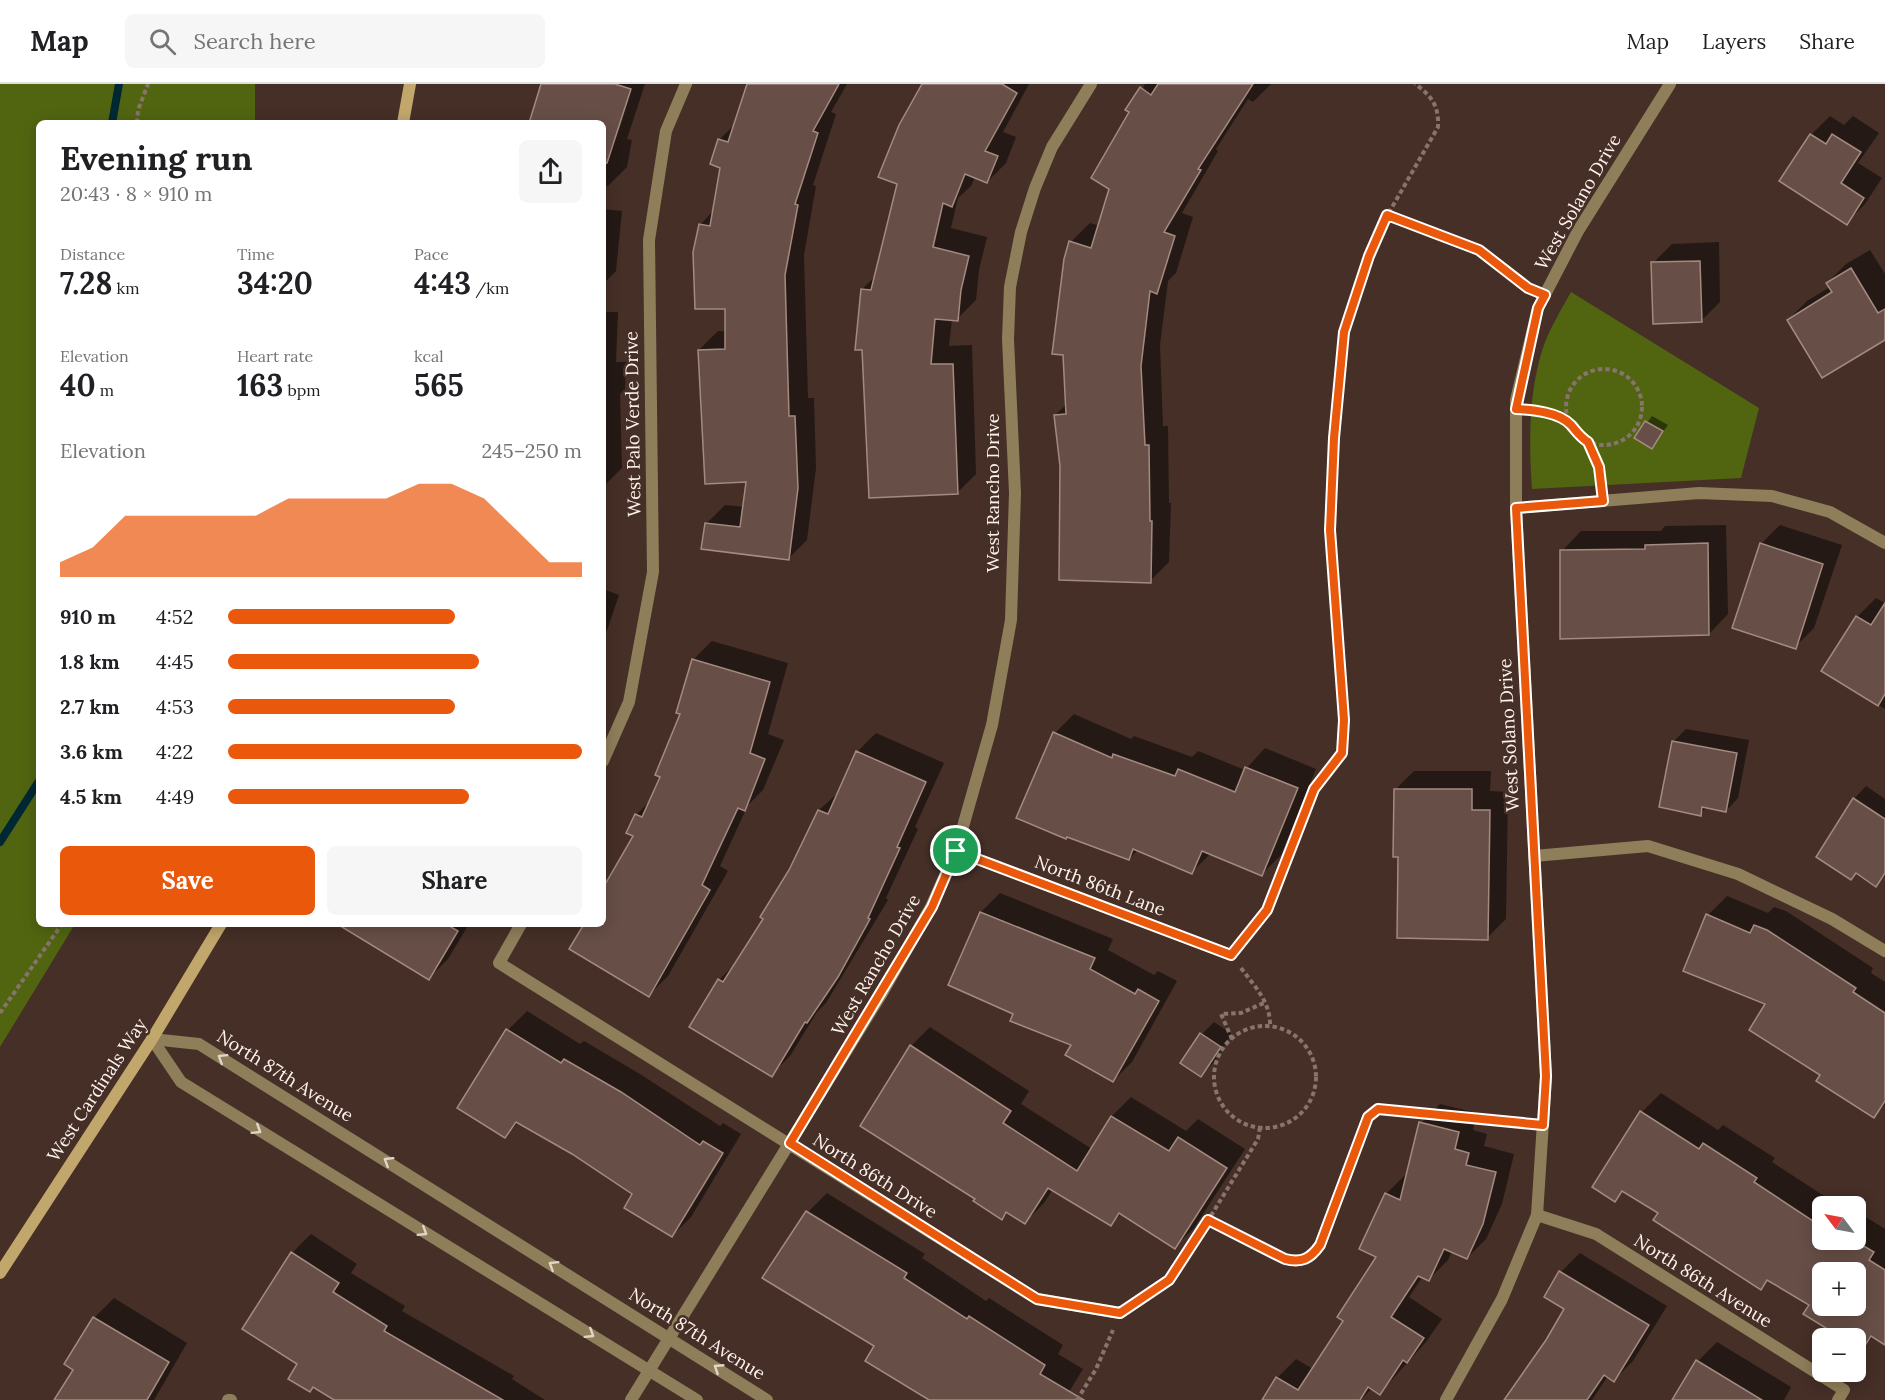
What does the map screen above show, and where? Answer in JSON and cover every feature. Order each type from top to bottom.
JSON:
[{"type":"main road","points":[[404,120],[411,84]]},
{"type":"main road","name":"West Cardinals Way","points":[[0,1273],[152,1039],[219,927]]},
{"type":"street","name":"West Palo Verde Drive","points":[[606,754],[629,702],[653,572],[649,240],[666,131],[686,84]]},
{"type":"street","name":"West Rancho Drive","points":[[631,1400],[932,907],[956,851],[992,725],[1011,620],[1015,493],[1008,339],[1010,287],[1021,232],[1035,188],[1052,147],[1091,84]]},
{"type":"street","name":"West Solano Drive","points":[[1446,1400],[1502,1299],[1537,1215],[1546,1076],[1516,508],[1516,409],[1538,308],[1578,231],[1670,84]]},
{"type":"street","points":[[1516,508],[1700,493],[1772,496],[1830,512],[1885,543]]},
{"type":"street","points":[[1533,856],[1648,846],[1738,874],[1832,920],[1885,951]]},
{"type":"street","name":"North 86th Lane","points":[[956,851],[1231,955]]},
{"type":"street","name":"North 86th Drive","points":[[519,927],[499,963],[1037,1299],[1120,1313]]},
{"type":"street","points":[[152,1039],[181,1083],[697,1400]]},
{"type":"street","name":"North 87th Avenue","points":[[152,1039],[199,1044],[768,1400]]},
{"type":"street","name":"North 86th Avenue","points":[[1537,1215],[1596,1234],[1841,1395]]},
{"type":"path","points":[[137,120],[138,110],[148,84]]},
{"type":"path","points":[[1270,1027],[1270,1011],[1266,1002],[1231,955],[1267,910],[1314,789],[1342,753],[1344,720],[1332,579],[1329,494],[1338,381],[1344,332],[1350,310],[1387,215],[1438,127],[1435,104],[1428,93],[1415,84]]},
{"type":"path","points":[[1387,215],[1479,250],[1528,288],[1545,295]]},
{"type":"path","points":[[1516,409],[1536,410],[1570,424],[1588,442],[1606,445],[1614,444],[1635,429],[1642,404],[1640,394],[1628,378],[1609,370],[1599,370],[1580,379],[1568,395],[1570,424]]},
{"type":"path","points":[[1588,442],[1599,467],[1603,501]]},
{"type":"path","points":[[0,1013],[60,927]]},
{"type":"path","points":[[1232,1039],[1221,1014],[1241,1013],[1266,1002]]},
{"type":"path","points":[[1257,1027],[1270,1027],[1289,1032],[1302,1042],[1311,1055],[1316,1071],[1315,1087],[1309,1102],[1299,1115],[1286,1123],[1260,1127],[1241,1122],[1229,1113],[1220,1100],[1215,1086],[1215,1070],[1219,1055],[1232,1039],[1257,1027]]},
{"type":"path","points":[[1208,1220],[1285,1259],[1297,1262],[1307,1260],[1320,1245],[1327,1231],[1364,1127],[1372,1112],[1378,1109],[1543,1125]]},
{"type":"path","points":[[1077,1400],[1096,1369],[1120,1313],[1169,1280],[1257,1139],[1260,1127]]},
{"type":"green space","points":[[0,84],[255,84],[255,120],[36,120],[36,927],[73,927],[0,1047]]},
{"type":"green space","points":[[1571,292],[1759,408],[1741,478],[1532,489],[1530,433],[1535,378],[1545,342]]},
{"type":"building","points":[[541,84],[615,84],[631,89],[607,163],[606,120],[530,120]]},
{"type":"building","points":[[747,84],[839,84],[813,131],[818,133],[795,204],[798,205],[785,275],[789,416],[795,416],[798,488],[789,560],[701,549],[705,523],[740,527],[746,482],[705,484],[698,350],[725,349],[725,309],[695,309],[693,252],[699,224],[710,226],[720,168],[710,164],[718,139],[728,142]]},
{"type":"building","points":[[922,84],[1002,84],[1017,93],[985,151],[998,156],[987,183],[965,174],[952,207],[943,203],[933,247],[969,256],[961,290],[958,321],[935,319],[931,364],[953,364],[958,494],[869,498],[862,350],[855,350],[861,289],[871,290],[897,184],[878,177],[899,125]]},
{"type":"building","points":[[1158,84],[1253,84],[1198,169],[1201,170],[1164,232],[1175,236],[1157,294],[1150,291],[1141,366],[1145,445],[1149,445],[1150,521],[1152,521],[1151,583],[1059,580],[1060,466],[1054,415],[1066,414],[1063,355],[1052,354],[1064,259],[1069,241],[1091,248],[1109,189],[1091,178],[1129,112],[1125,110],[1140,87],[1151,95]]},
{"type":"building","points":[[1810,134],[1826,144],[1832,134],[1861,152],[1841,183],[1864,198],[1847,225],[1779,181]]},
{"type":"building","points":[[1700,261],[1702,322],[1653,324],[1651,262]]},
{"type":"building","points":[[1851,268],[1878,313],[1885,309],[1885,340],[1822,378],[1787,320],[1832,292],[1826,283]]},
{"type":"building","points":[[1645,421],[1663,431],[1652,449],[1634,438]]},
{"type":"building","points":[[1708,543],[1709,635],[1560,639],[1560,550],[1645,549],[1645,545]]},
{"type":"building","points":[[1760,543],[1823,564],[1796,649],[1732,628]]},
{"type":"building","points":[[1885,603],[1885,694],[1878,706],[1821,671],[1856,616],[1871,625]]},
{"type":"building","points":[[692,659],[770,682],[750,753],[765,759],[745,811],[738,808],[702,885],[710,890],[649,997],[569,949],[582,927],[606,927],[606,883],[633,836],[626,833],[635,814],[642,817],[660,777],[655,775],[680,714],[676,713]]},
{"type":"building","points":[[1053,732],[1112,758],[1113,754],[1175,776],[1178,769],[1235,792],[1245,767],[1298,788],[1262,876],[1202,851],[1192,874],[1133,849],[1129,860],[1067,837],[1066,839],[1016,818]]},
{"type":"building","points":[[1672,741],[1737,753],[1726,812],[1702,807],[1701,816],[1659,807]]},
{"type":"building","points":[[856,751],[926,782],[897,847],[900,848],[868,918],[870,919],[838,977],[807,1023],[805,1022],[772,1077],[689,1027],[718,979],[723,982],[763,919],[760,917],[789,870],[818,810],[828,814]]},
{"type":"building","points":[[1394,789],[1472,789],[1472,810],[1490,810],[1488,940],[1397,938],[1398,857],[1393,857]]},
{"type":"building","points":[[1853,798],[1885,819],[1885,873],[1876,887],[1856,873],[1851,880],[1816,857]]},
{"type":"building","points":[[980,912],[1095,958],[1090,969],[1135,994],[1138,989],[1159,1001],[1113,1082],[1065,1055],[1071,1045],[1010,1021],[1013,1014],[948,985]]},
{"type":"building","points":[[1706,914],[1750,933],[1754,925],[1767,930],[1856,988],[1853,992],[1885,1013],[1885,1101],[1874,1118],[1816,1081],[1820,1075],[1749,1030],[1765,1004],[1683,971]]},
{"type":"building","points":[[342,927],[451,927],[458,931],[429,980]]},
{"type":"building","points":[[506,1029],[561,1063],[564,1059],[621,1092],[700,1145],[703,1141],[723,1153],[672,1237],[624,1208],[632,1194],[572,1154],[516,1122],[505,1138],[457,1108]]},
{"type":"building","points":[[1200,1033],[1221,1047],[1201,1077],[1180,1063]]},
{"type":"building","points":[[910,1045],[1011,1111],[1003,1123],[1077,1171],[1111,1116],[1169,1151],[1178,1137],[1227,1168],[1175,1249],[1119,1213],[1111,1226],[1048,1188],[1025,1224],[1006,1212],[1002,1220],[973,1201],[975,1199],[860,1126]]},
{"type":"building","points":[[1640,1111],[1699,1149],[1703,1143],[1757,1178],[1754,1182],[1812,1220],[1812,1250],[1866,1250],[1866,1247],[1874,1252],[1869,1260],[1885,1270],[1885,1345],[1871,1336],[1866,1344],[1866,1328],[1826,1328],[1803,1314],[1809,1305],[1767,1280],[1761,1290],[1653,1220],[1658,1213],[1622,1191],[1615,1202],[1592,1187]]},
{"type":"building","points":[[1419,1122],[1459,1132],[1455,1149],[1469,1153],[1466,1165],[1496,1172],[1483,1224],[1467,1259],[1444,1249],[1429,1281],[1418,1276],[1391,1317],[1424,1338],[1407,1363],[1403,1360],[1380,1395],[1368,1387],[1360,1400],[1262,1400],[1276,1377],[1298,1390],[1343,1321],[1337,1317],[1376,1257],[1359,1249],[1385,1193],[1400,1200]]},
{"type":"building","points":[[806,1211],[907,1273],[904,1278],[967,1319],[969,1316],[1045,1365],[1040,1374],[1084,1400],[929,1400],[865,1361],[874,1346],[762,1278]]},
{"type":"building","points":[[291,1252],[339,1283],[333,1292],[387,1326],[384,1331],[503,1400],[334,1400],[313,1387],[310,1392],[288,1379],[297,1364],[242,1329]]},
{"type":"building","points":[[1559,1271],[1649,1325],[1614,1382],[1604,1375],[1587,1400],[1504,1400],[1546,1340],[1564,1309],[1544,1297]]},
{"type":"building","points":[[93,1317],[169,1362],[147,1400],[54,1400],[73,1370],[64,1364]]},
{"type":"building","points":[[1696,1360],[1762,1400],[1672,1400]]},
{"type":"waterway","points":[[113,120],[119,84]]},
{"type":"waterway","points":[[0,842],[36,786]]},
{"type":"route","points":[[1387,215],[1442,234],[1479,250],[1528,288],[1545,295],[1538,308],[1516,400],[1516,409],[1536,410],[1559,418],[1570,424],[1588,442],[1599,467],[1603,501],[1516,508],[1546,1076],[1543,1125],[1378,1109],[1368,1117],[1327,1231],[1320,1245],[1307,1260],[1297,1262],[1285,1259],[1208,1220],[1169,1280],[1120,1313],[1037,1299],[790,1143],[932,907],[956,851],[1231,955],[1267,910],[1314,789],[1342,753],[1344,720],[1332,579],[1329,494],[1344,332],[1379,230],[1387,215]]}]
